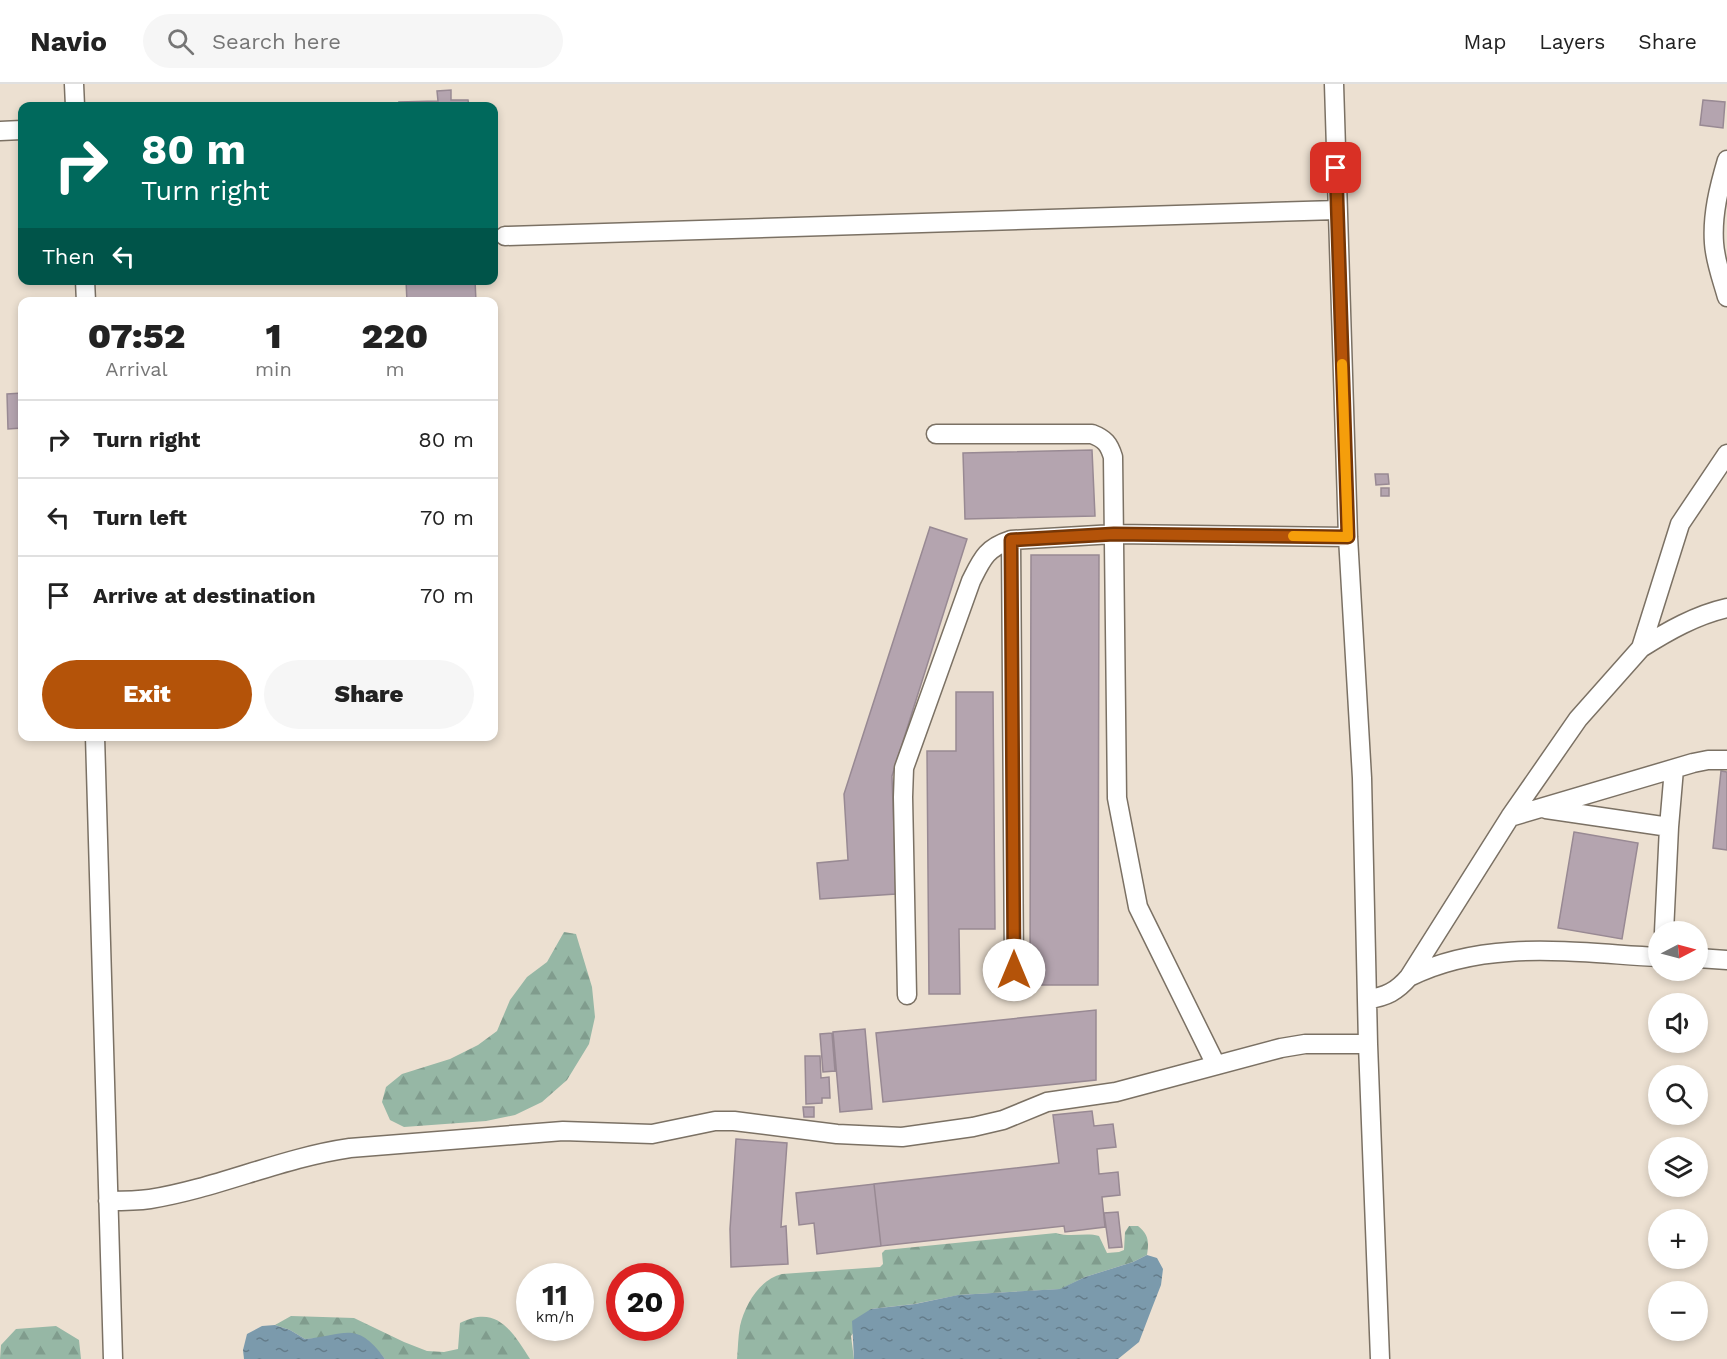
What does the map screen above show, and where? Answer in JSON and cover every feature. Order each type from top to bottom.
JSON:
[{"type":"lane","points":[[74,84],[75,102]]},
{"type":"lane","points":[[1334,84],[1348,537],[1362,778],[1368,1044],[1380,1359]]},
{"type":"lane","points":[[0,131],[18,130]]},
{"type":"lane","points":[[1727,160],[1714,219],[1714,244],[1727,297]]},
{"type":"lane","points":[[505,236],[1337,210]]},
{"type":"lane","points":[[936,434],[1092,434],[1102,437],[1109,444],[1113,457],[1117,798],[1138,907],[1216,1065]]},
{"type":"lane","points":[[1641,648],[1680,524],[1727,454]]},
{"type":"lane","points":[[907,995],[904,768],[971,581],[982,559],[996,545],[1011,540],[1114,534],[1348,537]]},
{"type":"lane","points":[[1011,540],[1014,970]]},
{"type":"lane","points":[[1368,999],[1389,994],[1410,977],[1510,818],[1578,719],[1641,648],[1692,620],[1727,608]]},
{"type":"lane","points":[[95,741],[113,1359]]},
{"type":"lane","points":[[1510,818],[1674,769],[1708,760],[1727,760]]},
{"type":"lane","points":[[1665,921],[1674,769]]},
{"type":"lane","points":[[1541,808],[1669,827]]},
{"type":"lane","points":[[1410,977],[1426,968],[1449,961],[1476,954],[1504,951],[1648,957]]},
{"type":"lane","points":[[1708,959],[1727,960]]},
{"type":"lane","points":[[108,1201],[146,1200],[175,1195],[315,1153],[373,1146],[563,1131],[652,1134],[715,1121],[734,1121],[837,1134],[902,1137],[973,1127],[1004,1120],[1047,1101],[1116,1092],[1281,1048],[1305,1044],[1368,1044]]},
{"type":"green space","points":[[564,932],[576,934],[592,987],[595,1017],[589,1044],[567,1080],[542,1102],[515,1115],[486,1121],[404,1127],[390,1120],[382,1102],[386,1087],[402,1074],[450,1059],[478,1045],[497,1031],[510,1000],[527,977],[547,962]]},
{"type":"green space","points":[[1129,1226],[1138,1226],[1144,1232],[1148,1242],[1147,1255],[1133,1262],[1085,1277],[1061,1289],[959,1295],[914,1304],[871,1309],[851,1336],[854,1359],[737,1359],[740,1326],[750,1301],[767,1281],[782,1274],[880,1267],[883,1264],[882,1253],[885,1250],[1056,1233],[1099,1236],[1107,1253],[1119,1252],[1124,1250],[1125,1232]]},
{"type":"green space","points":[[291,1316],[354,1318],[427,1351],[444,1352],[458,1349],[460,1323],[484,1317],[502,1323],[510,1330],[530,1359],[385,1359],[380,1353],[320,1338],[305,1339],[290,1330],[275,1325]]},
{"type":"green space","points":[[56,1326],[79,1340],[81,1359],[0,1359],[1,1345],[16,1329]]},
{"type":"water","points":[[1147,1255],[1157,1258],[1163,1269],[1161,1285],[1139,1342],[1118,1359],[854,1359],[852,1321],[871,1309],[915,1304],[958,1295],[1060,1289],[1085,1277],[1133,1262]]},
{"type":"water","points":[[275,1325],[290,1330],[305,1339],[340,1333],[357,1334],[375,1347],[385,1359],[244,1359],[243,1350],[247,1334],[262,1326]]},
{"type":"building","points":[[451,90],[451,100],[468,100],[468,102],[399,102],[438,101],[437,91]]},
{"type":"building","points":[[1703,100],[1725,102],[1723,128],[1700,125]]},
{"type":"building","points":[[406,285],[475,285],[476,297],[407,297]]},
{"type":"building","points":[[18,393],[18,428],[8,429],[7,394]]},
{"type":"building","points":[[1092,450],[1095,516],[965,519],[963,453]]},
{"type":"building","points":[[1375,474],[1388,474],[1389,484],[1376,485]]},
{"type":"building","points":[[1381,488],[1389,488],[1389,496],[1381,496]]},
{"type":"building","points":[[930,527],[967,539],[892,776],[896,894],[820,899],[817,863],[848,860],[844,794]]},
{"type":"building","points":[[1031,555],[1099,555],[1098,985],[1030,985]]},
{"type":"building","points":[[956,692],[993,692],[995,929],[959,929],[960,994],[929,994],[927,751],[956,751]]},
{"type":"building","points":[[1721,771],[1727,772],[1727,850],[1713,848]]},
{"type":"building","points":[[1574,832],[1638,843],[1622,939],[1558,928]]},
{"type":"building","points":[[1096,1010],[1096,1080],[883,1102],[876,1033]]},
{"type":"building","points":[[865,1029],[872,1109],[840,1112],[833,1032]]},
{"type":"building","points":[[832,1033],[835,1071],[823,1072],[820,1034]]},
{"type":"building","points":[[805,1056],[820,1056],[821,1078],[829,1077],[830,1098],[822,1098],[822,1103],[806,1104]]},
{"type":"building","points":[[803,1107],[814,1107],[814,1117],[804,1117]]},
{"type":"building","points":[[1092,1111],[1094,1126],[1113,1124],[1116,1147],[1097,1149],[1099,1174],[1118,1172],[1120,1195],[1102,1197],[1105,1227],[1065,1232],[1064,1226],[881,1246],[874,1184],[1059,1163],[1053,1115]]},
{"type":"building","points":[[736,1139],[787,1143],[781,1227],[786,1226],[788,1264],[731,1267],[730,1229]]},
{"type":"building","points":[[874,1184],[881,1246],[817,1254],[814,1223],[799,1225],[796,1193]]},
{"type":"building","points":[[1118,1212],[1122,1247],[1109,1248],[1104,1213]]},
{"type":"slow traffic","points":[[1293,536],[1348,537],[1342,364]]},
{"type":"route","points":[[1014,970],[1011,540],[1114,534],[1348,537],[1336,168]]}]
